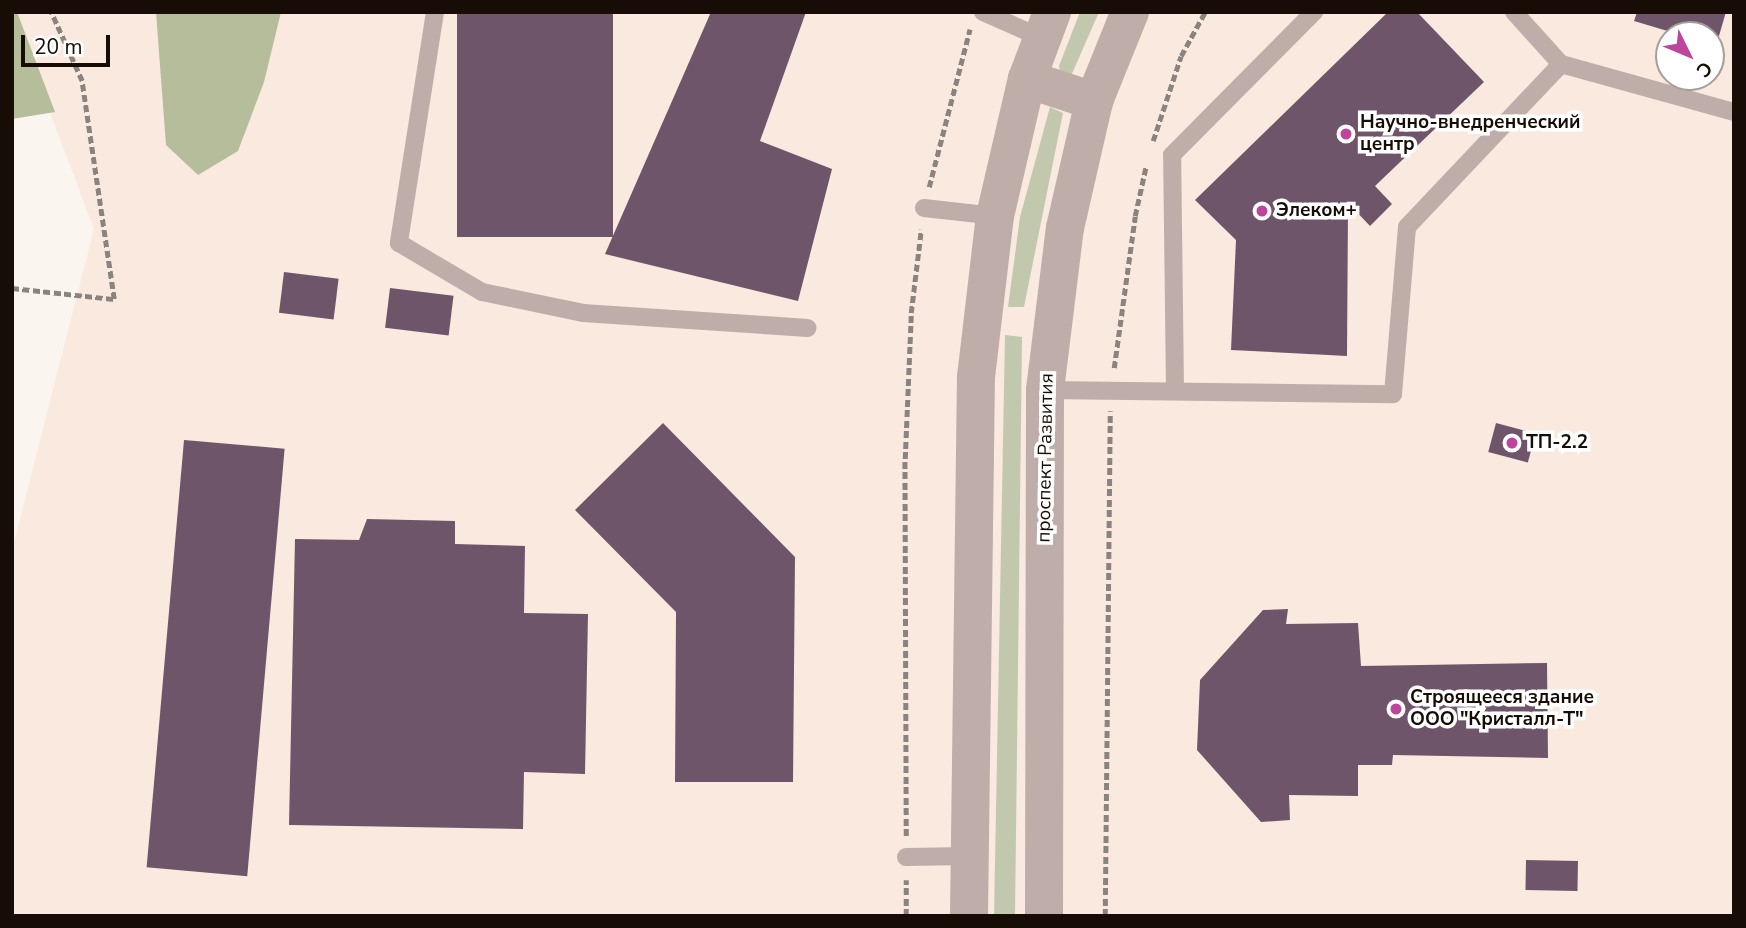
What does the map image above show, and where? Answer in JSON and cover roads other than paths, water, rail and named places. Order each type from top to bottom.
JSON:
[{"type":"street","name":"проспект Развития","points":[[1044,916],[1045,390],[1065,228],[1094,102],[1130,12]]},
{"type":"street","points":[[969,916],[976,377],[995,216],[1027,79],[1047,25]]},
{"type":"street","points":[[1027,79],[1094,102]]},
{"type":"lane","points":[[435,12],[399,243],[482,292],[583,313],[807,328]]},
{"type":"lane","points":[[1175,390],[1172,155],[1314,12]]},
{"type":"lane","points":[[1514,12],[1561,64],[1734,112]]},
{"type":"lane","points":[[979,16],[1047,25]]},
{"type":"lane","points":[[1045,390],[1393,394],[1407,227],[1561,64]]},
{"type":"lane","points":[[923,208],[995,216]]},
{"type":"lane","points":[[906,857],[969,856]]},
{"type":"place","name":"Научно-внедренческий центр","points":[[1346,134]]},
{"type":"place","name":"Элеком+","points":[[1262,211]]},
{"type":"place","name":"ТП-2.2","points":[[1512,443]]},
{"type":"place","name":"Строящееся здание ООО \"Кристалл-Т\"","points":[[1396,709]]}]
